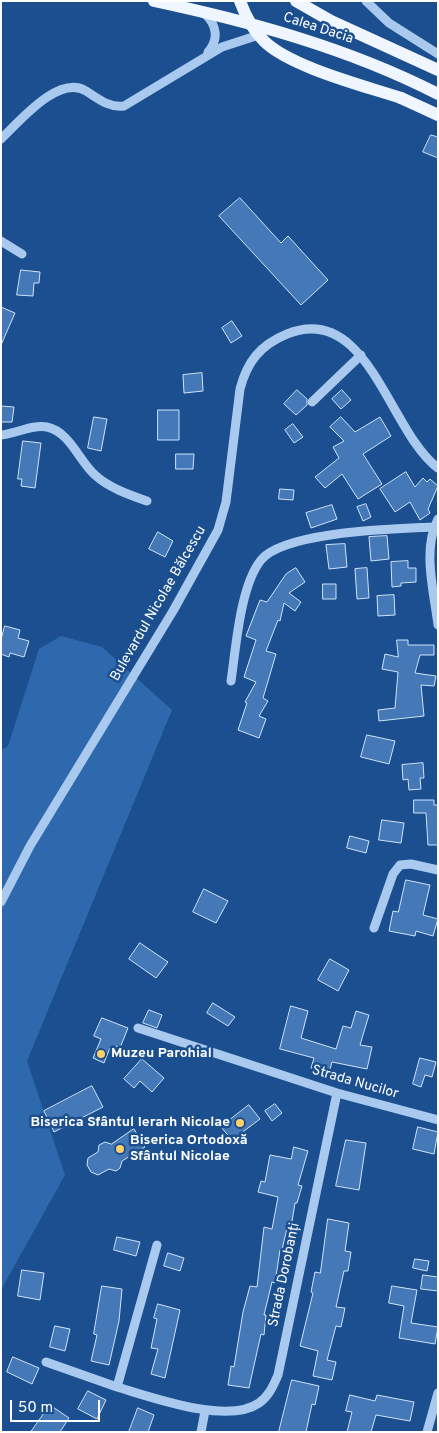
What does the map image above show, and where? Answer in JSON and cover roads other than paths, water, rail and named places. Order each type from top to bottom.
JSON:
[{"type":"main road","name":"Calea Dacia","points":[[154,1],[279,32],[350,55],[438,94]]},
{"type":"main road","points":[[240,1],[247,18],[259,35],[286,56],[401,98],[438,115]]},
{"type":"main road","points":[[296,1],[331,21],[438,70]]},
{"type":"street","points":[[366,1],[389,23],[438,54]]},
{"type":"street","points":[[204,12],[211,19],[216,39],[204,56]]},
{"type":"street","points":[[1,139],[39,105],[62,88],[80,88],[106,104],[116,107],[124,106],[204,56],[240,40],[279,32]]},
{"type":"street","points":[[1,241],[22,254]]},
{"type":"street","name":"Bulevardul Nicolae Bălcescu","points":[[1,902],[30,846],[173,612],[218,530],[226,502],[240,389],[251,361],[264,346],[289,333],[314,329],[325,330],[346,339],[361,356],[416,444],[438,468]]},
{"type":"street","points":[[312,402],[361,356]]},
{"type":"street","points":[[1,435],[44,426],[55,429],[64,435],[82,462],[96,476],[130,495],[147,501]]},
{"type":"street","points":[[232,681],[240,620],[252,575],[261,560],[271,552],[287,545],[364,530],[436,523],[431,557],[438,624]]},
{"type":"street","points":[[374,928],[393,874],[400,865],[411,864],[438,870]]},
{"type":"street","name":"Strada Nucilor","points":[[138,1028],[337,1093],[438,1120]]},
{"type":"street","name":"Strada Dorobanți","points":[[46,1362],[117,1388],[205,1411],[246,1409],[258,1404],[269,1394],[278,1375],[337,1093]]},
{"type":"street","points":[[117,1388],[157,1246]]},
{"type":"street","points":[[427,1432],[438,1392]]},
{"type":"street","points":[[201,1432],[205,1411]]},
{"type":"place","name":"Muzeu Parohial","points":[[101,1054]]},
{"type":"place","name":"Biserica Sfântul Ierarh Nicolae","points":[[240,1123]]},
{"type":"place","name":"Biserica Ortodoxă Sfântul Nicolae","points":[[120,1149]]}]
